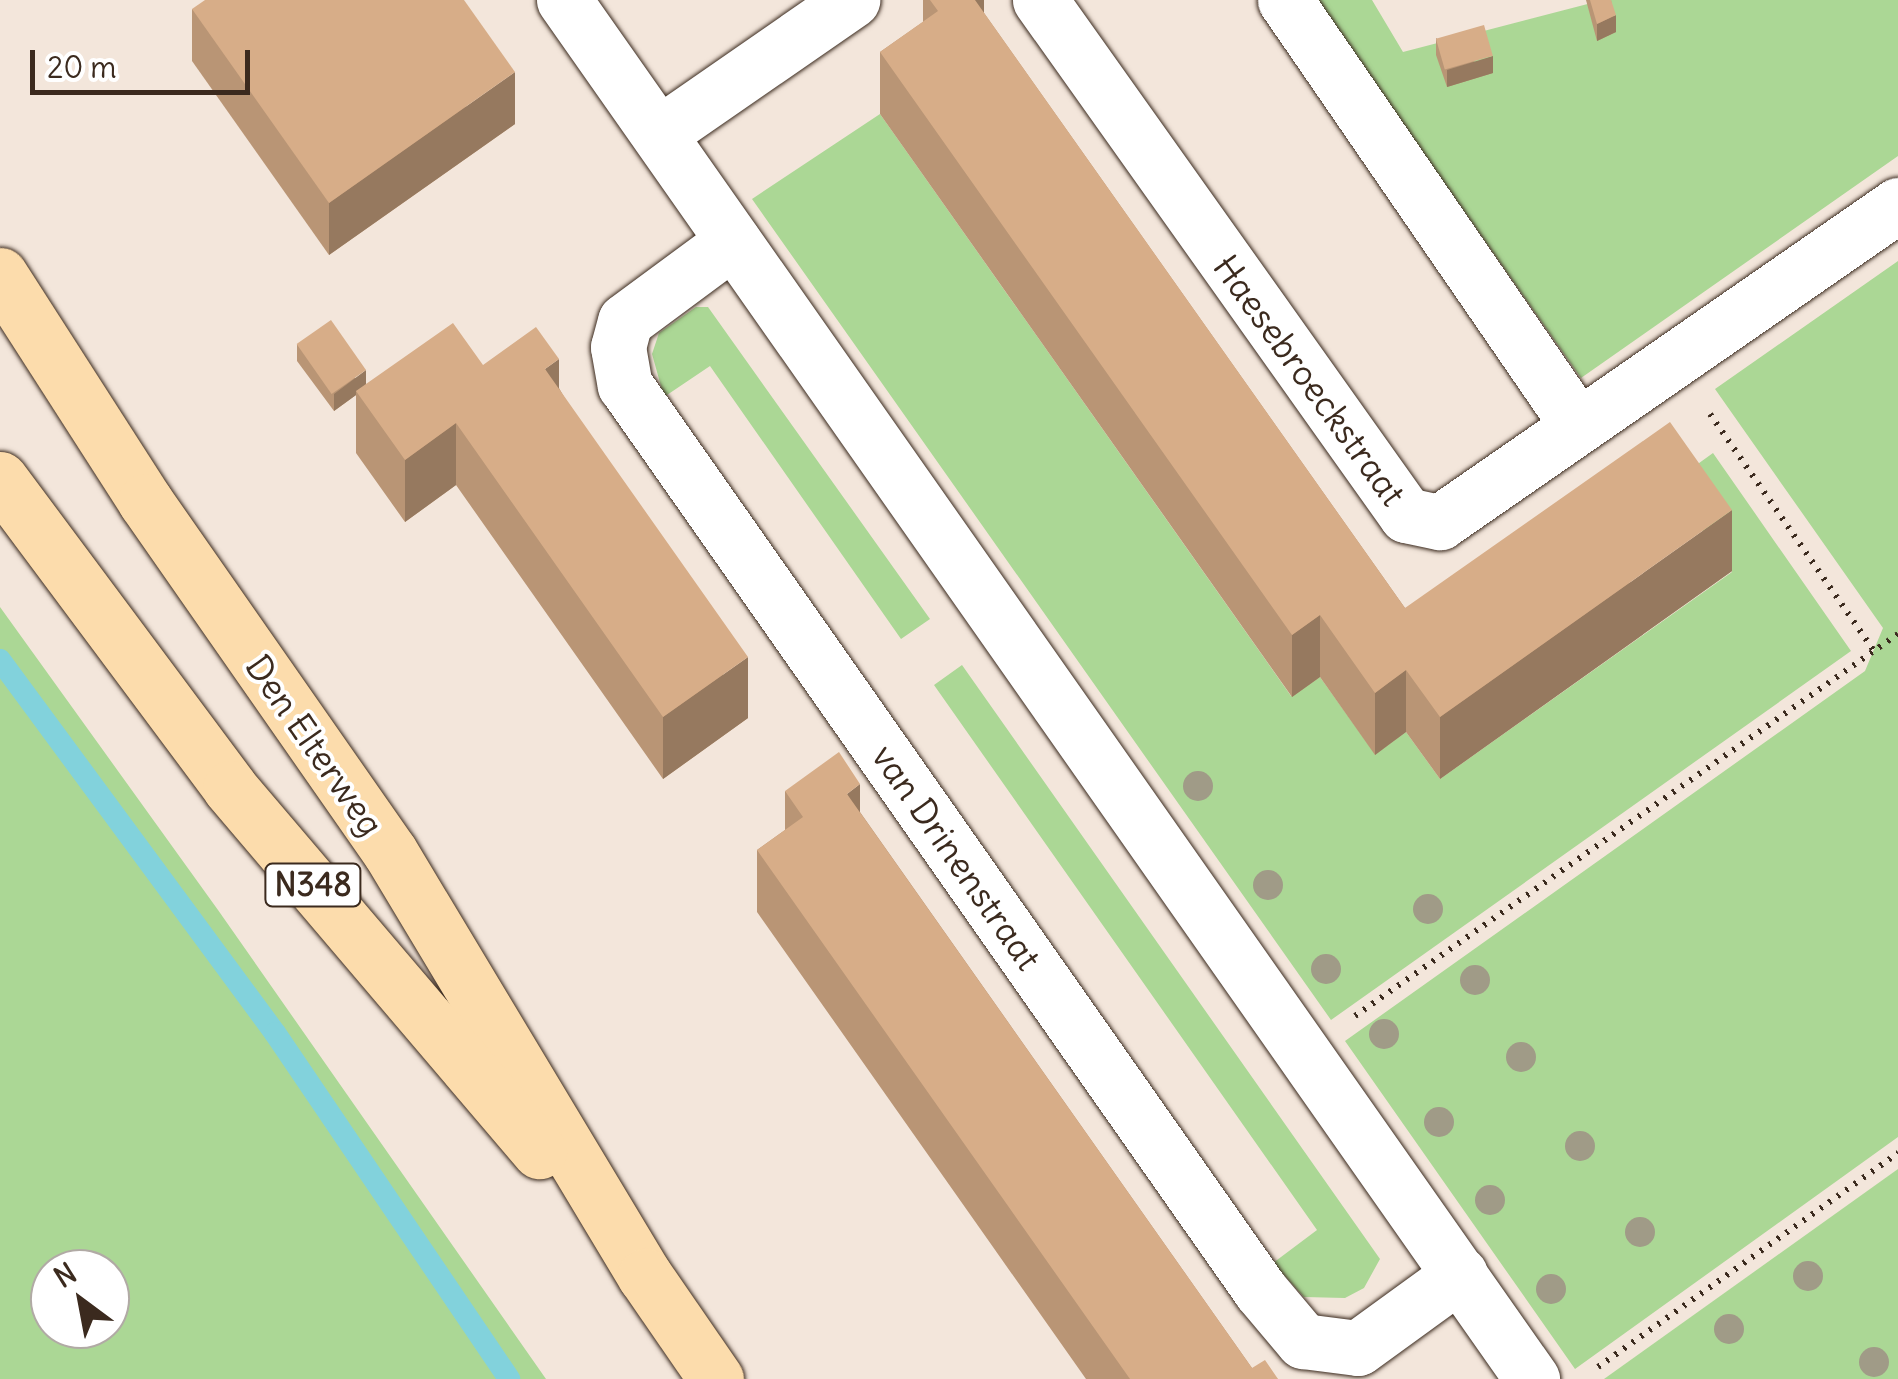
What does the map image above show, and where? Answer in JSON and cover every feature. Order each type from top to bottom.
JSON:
[{"type":"main road","name":"Den Elterweg","points":[[0,275],[145,501],[390,852],[645,1276],[716,1379]]},
{"type":"main road","name":"Den Elterweg","points":[[0,480],[230,788],[645,1276]]},
{"type":"street","points":[[564,0],[1532,1379]]},
{"type":"street","points":[[660,133],[852,0]]},
{"type":"street","name":"Haesebroeckstraat","points":[[1040,0],[1406,515],[1440,522],[1898,204]]},
{"type":"street","points":[[1285,0],[1578,426]]},
{"type":"street","name":"van Drinenstraat","points":[[734,241],[624,321],[618,347],[625,385],[1260,1290],[1303,1341],[1358,1348],[1460,1274]]},
{"type":"path","points":[[1673,361],[1874,651]]},
{"type":"path","points":[[1302,1054],[1898,634]]},
{"type":"path","points":[[1580,1379],[1898,1152]]},
{"type":"green space","points":[[1316,0],[1372,0],[1403,52],[1603,0],[1898,0],[1898,156],[1581,378]]},
{"type":"green space","points":[[880,114],[1291,696],[1320,677],[1375,754],[1406,732],[1440,779],[1732,572],[1670,484],[1713,453],[1851,651],[1331,1020],[752,199]]},
{"type":"green space","points":[[1898,261],[1898,1137],[1575,1369],[1345,1041],[1865,671],[1883,628],[1715,389]]},
{"type":"green space","points":[[696,307],[708,307],[930,619],[901,639],[710,366],[664,397],[652,354],[659,333]]},
{"type":"green space","points":[[0,607],[218,910],[546,1379],[0,1379]]},
{"type":"green space","points":[[962,665],[1380,1259],[1364,1288],[1345,1298],[1304,1297],[1273,1263],[1317,1230],[934,685]]},
{"type":"green space","points":[[1898,1169],[1898,1379],[1604,1379]]},
{"type":"building","points":[[205,0],[464,0],[515,72],[329,203],[192,9]]},
{"type":"building","points":[[930,0],[975,0],[1405,608],[1670,422],[1732,510],[1440,717],[1406,670],[1375,693],[1320,615],[1292,635],[880,52],[938,11]]},
{"type":"building","points":[[1590,0],[1611,0],[1616,15],[1597,24]]},
{"type":"building","points":[[1484,25],[1493,56],[1445,70],[1436,39]]},
{"type":"building","points":[[331,320],[366,370],[332,394],[297,344]]},
{"type":"building","points":[[453,323],[483,365],[536,327],[559,359],[545,369],[748,657],[663,717],[456,423],[405,460],[356,391]]},
{"type":"building","points":[[839,752],[860,784],[847,794],[1252,1368],[1265,1360],[1278,1379],[1130,1379],[757,850],[803,817],[785,791]]},
{"type":"waterway","points":[[0,660],[275,1033],[509,1379]]}]
